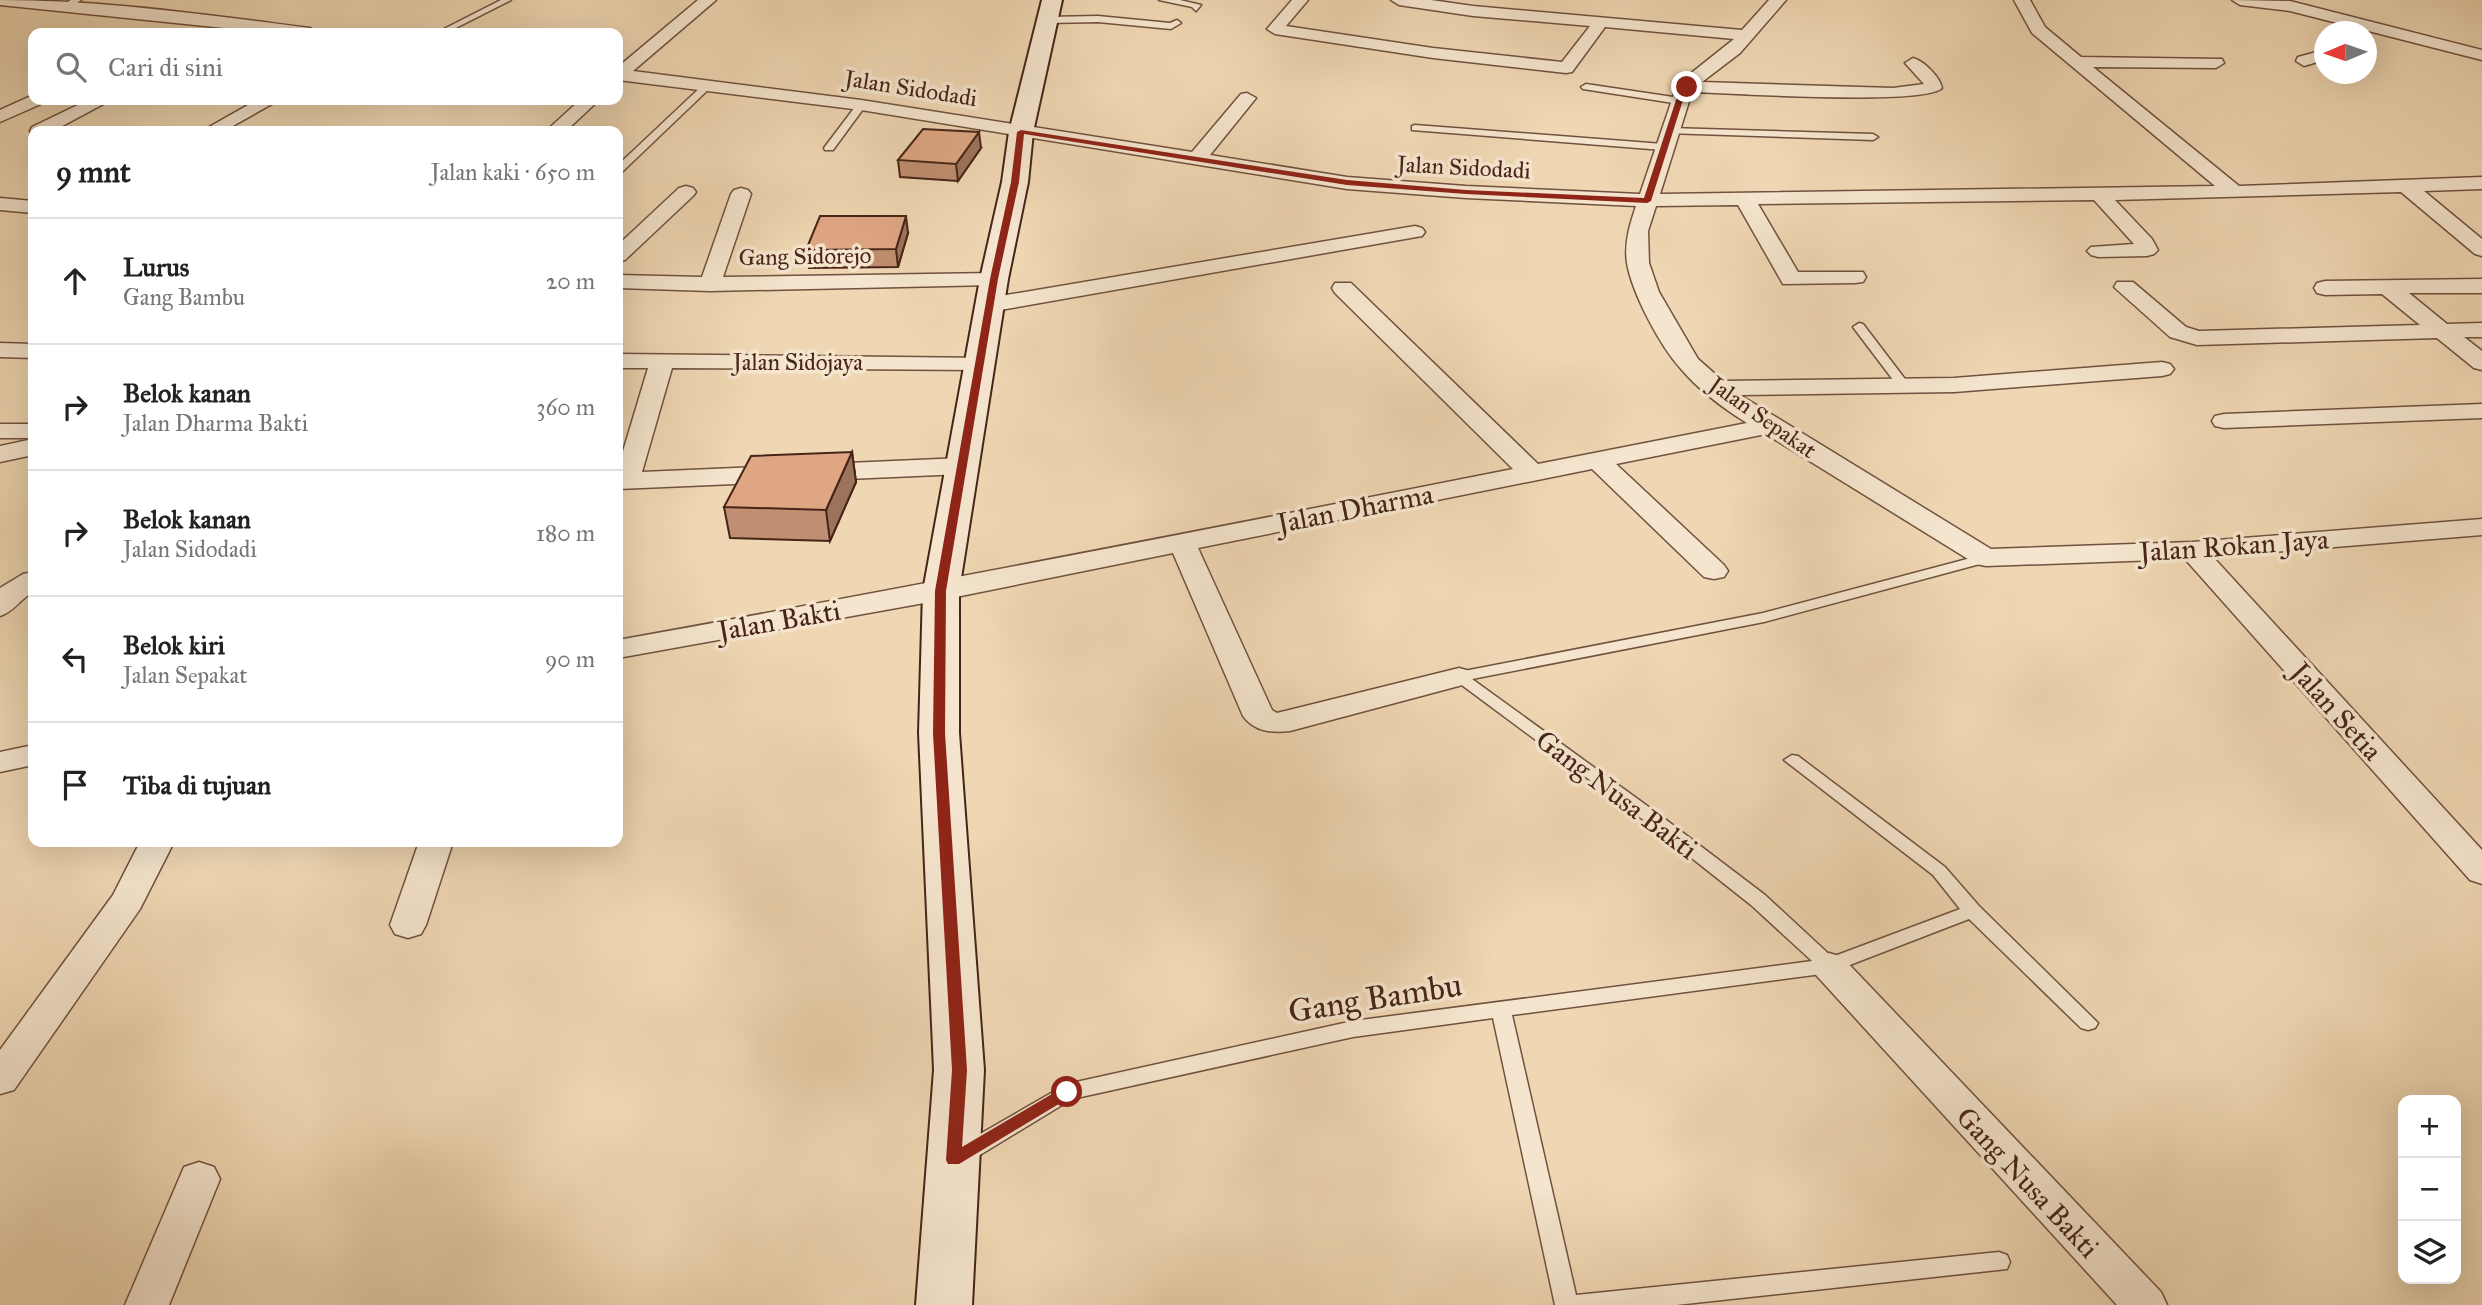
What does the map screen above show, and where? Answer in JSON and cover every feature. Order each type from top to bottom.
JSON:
[{"type":"main road","points":[[944,1305],[959,1070],[939,733],[941,591],[991,292],[1015,182],[1021,132],[1050,10]]},
{"type":"street","points":[[0,0],[71,3],[201,19],[238,28]]},
{"type":"street","points":[[623,70],[708,0]]},
{"type":"street","points":[[1300,0],[1275,29],[1433,53],[1566,68],[1601,22]]},
{"type":"street","points":[[1399,0],[1473,11],[1747,35]]},
{"type":"street","points":[[1683,94],[1747,35],[1778,0]]},
{"type":"street","points":[[2022,0],[2038,30],[2234,192]]},
{"type":"street","points":[[2240,0],[2296,3],[2394,33],[2482,55]]},
{"type":"street","points":[[182,28],[231,5]]},
{"type":"street","points":[[2377,38],[2394,33]]},
{"type":"street","points":[[2304,61],[2314,58]]},
{"type":"street","points":[[2076,62],[2216,63]]},
{"type":"street","points":[[1683,94],[1893,93],[1933,88],[1933,83],[1913,63]]},
{"type":"street","name":"Jalan Sidodadi","points":[[623,75],[861,104],[1347,183],[1399,188],[1647,201],[2234,192],[2482,183]]},
{"type":"street","name":"Jalan Sepakat","points":[[1683,94],[1666,139],[1638,231],[1638,263],[1648,292],[1666,328],[1689,364],[1769,426],[1986,558]]},
{"type":"street","points":[[1196,159],[1247,97]]},
{"type":"street","points":[[0,117],[28,103]]},
{"type":"street","points":[[48,126],[92,105]]},
{"type":"street","points":[[221,126],[260,105]]},
{"type":"street","points":[[561,126],[584,105]]},
{"type":"street","points":[[2406,186],[2482,250]]},
{"type":"street","points":[[623,252],[686,192]]},
{"type":"street","points":[[710,284],[741,194]]},
{"type":"street","points":[[2098,251],[2147,250],[2145,243],[2099,194]]},
{"type":"street","points":[[1745,200],[1791,279],[1855,277]]},
{"type":"street","points":[[0,204],[28,207]]},
{"type":"street","name":"Gang Sidorejo","points":[[623,282],[991,292],[1415,232]]},
{"type":"street","points":[[2325,288],[2482,286]]},
{"type":"street","points":[[2125,287],[2188,337],[2482,330]]},
{"type":"street","points":[[2386,287],[2482,363]]},
{"type":"street","points":[[1343,289],[1530,471]]},
{"type":"street","points":[[0,350],[28,351]]},
{"type":"street","name":"Jalan Sidojaya","points":[[623,361],[979,363]]},
{"type":"street","points":[[623,477],[662,361]]},
{"type":"street","points":[[1717,388],[1954,386],[2162,369]]},
{"type":"street","points":[[2224,421],[2482,411]]},
{"type":"street","name":"Jalan Dharma","points":[[941,591],[1530,471],[1769,426]]},
{"type":"street","points":[[0,430],[28,431]]},
{"type":"street","points":[[0,454],[28,448]]},
{"type":"street","points":[[1597,460],[1714,571]]},
{"type":"street","points":[[623,480],[962,466]]},
{"type":"street","name":"Jalan Rokan Jaya","points":[[1986,558],[2192,550],[2482,527]]},
{"type":"street","points":[[1181,541],[1259,716],[1272,723],[1290,722],[1459,677]]},
{"type":"street","name":"Jalan Setia","points":[[2192,550],[2482,872]]},
{"type":"street","points":[[0,607],[12,592],[28,582]]},
{"type":"street","name":"Jalan Bakti","points":[[623,648],[941,591]]},
{"type":"street","points":[[0,762],[28,756]]},
{"type":"street","points":[[0,1079],[128,900],[155,847]]},
{"type":"street","points":[[408,925],[434,847]]},
{"type":"street","name":"Gang Nusa Bakti","points":[[1829,966],[2145,1305]]},
{"type":"street","points":[[147,1305],[198,1179]]},
{"type":"lane","points":[[450,28],[508,0]]},
{"type":"lane","points":[[1163,0],[1197,5],[1196,8]]},
{"type":"lane","points":[[1050,10],[1098,19],[1171,26],[1177,23]]},
{"type":"lane","points":[[623,165],[707,86]]},
{"type":"lane","points":[[1586,88],[1683,94]]},
{"type":"lane","points":[[828,148],[861,104]]},
{"type":"lane","points":[[1415,128],[1666,139],[1873,137]]},
{"type":"lane","points":[[1859,327],[1904,386]]},
{"type":"lane","points":[[1459,677],[1764,617],[1986,558]]},
{"type":"lane","name":"Gang Nusa Bakti","points":[[1459,677],[1651,817],[1758,900],[1829,966]]},
{"type":"lane","points":[[1792,760],[1939,871],[1972,911],[2088,1023]]},
{"type":"lane","name":"Gang Bambu","points":[[953,1160],[1067,1092],[1353,1029],[1829,966],[1972,911]]},
{"type":"lane","points":[[1501,1009],[1567,1305]]},
{"type":"lane","points":[[1578,1305],[1999,1262]]},
{"type":"building","points":[[923,129],[979,132],[956,164],[898,160]]},
{"type":"building","points":[[820,216],[906,216],[896,249],[806,250]]},
{"type":"building","points":[[852,452],[826,510],[724,507],[751,456]]},
{"type":"route","points":[[1067,1092],[953,1160],[959,1070],[939,733],[941,591],[994,279],[1015,182],[1021,132],[1347,183],[1647,201],[1679,100],[1687,87]]}]
